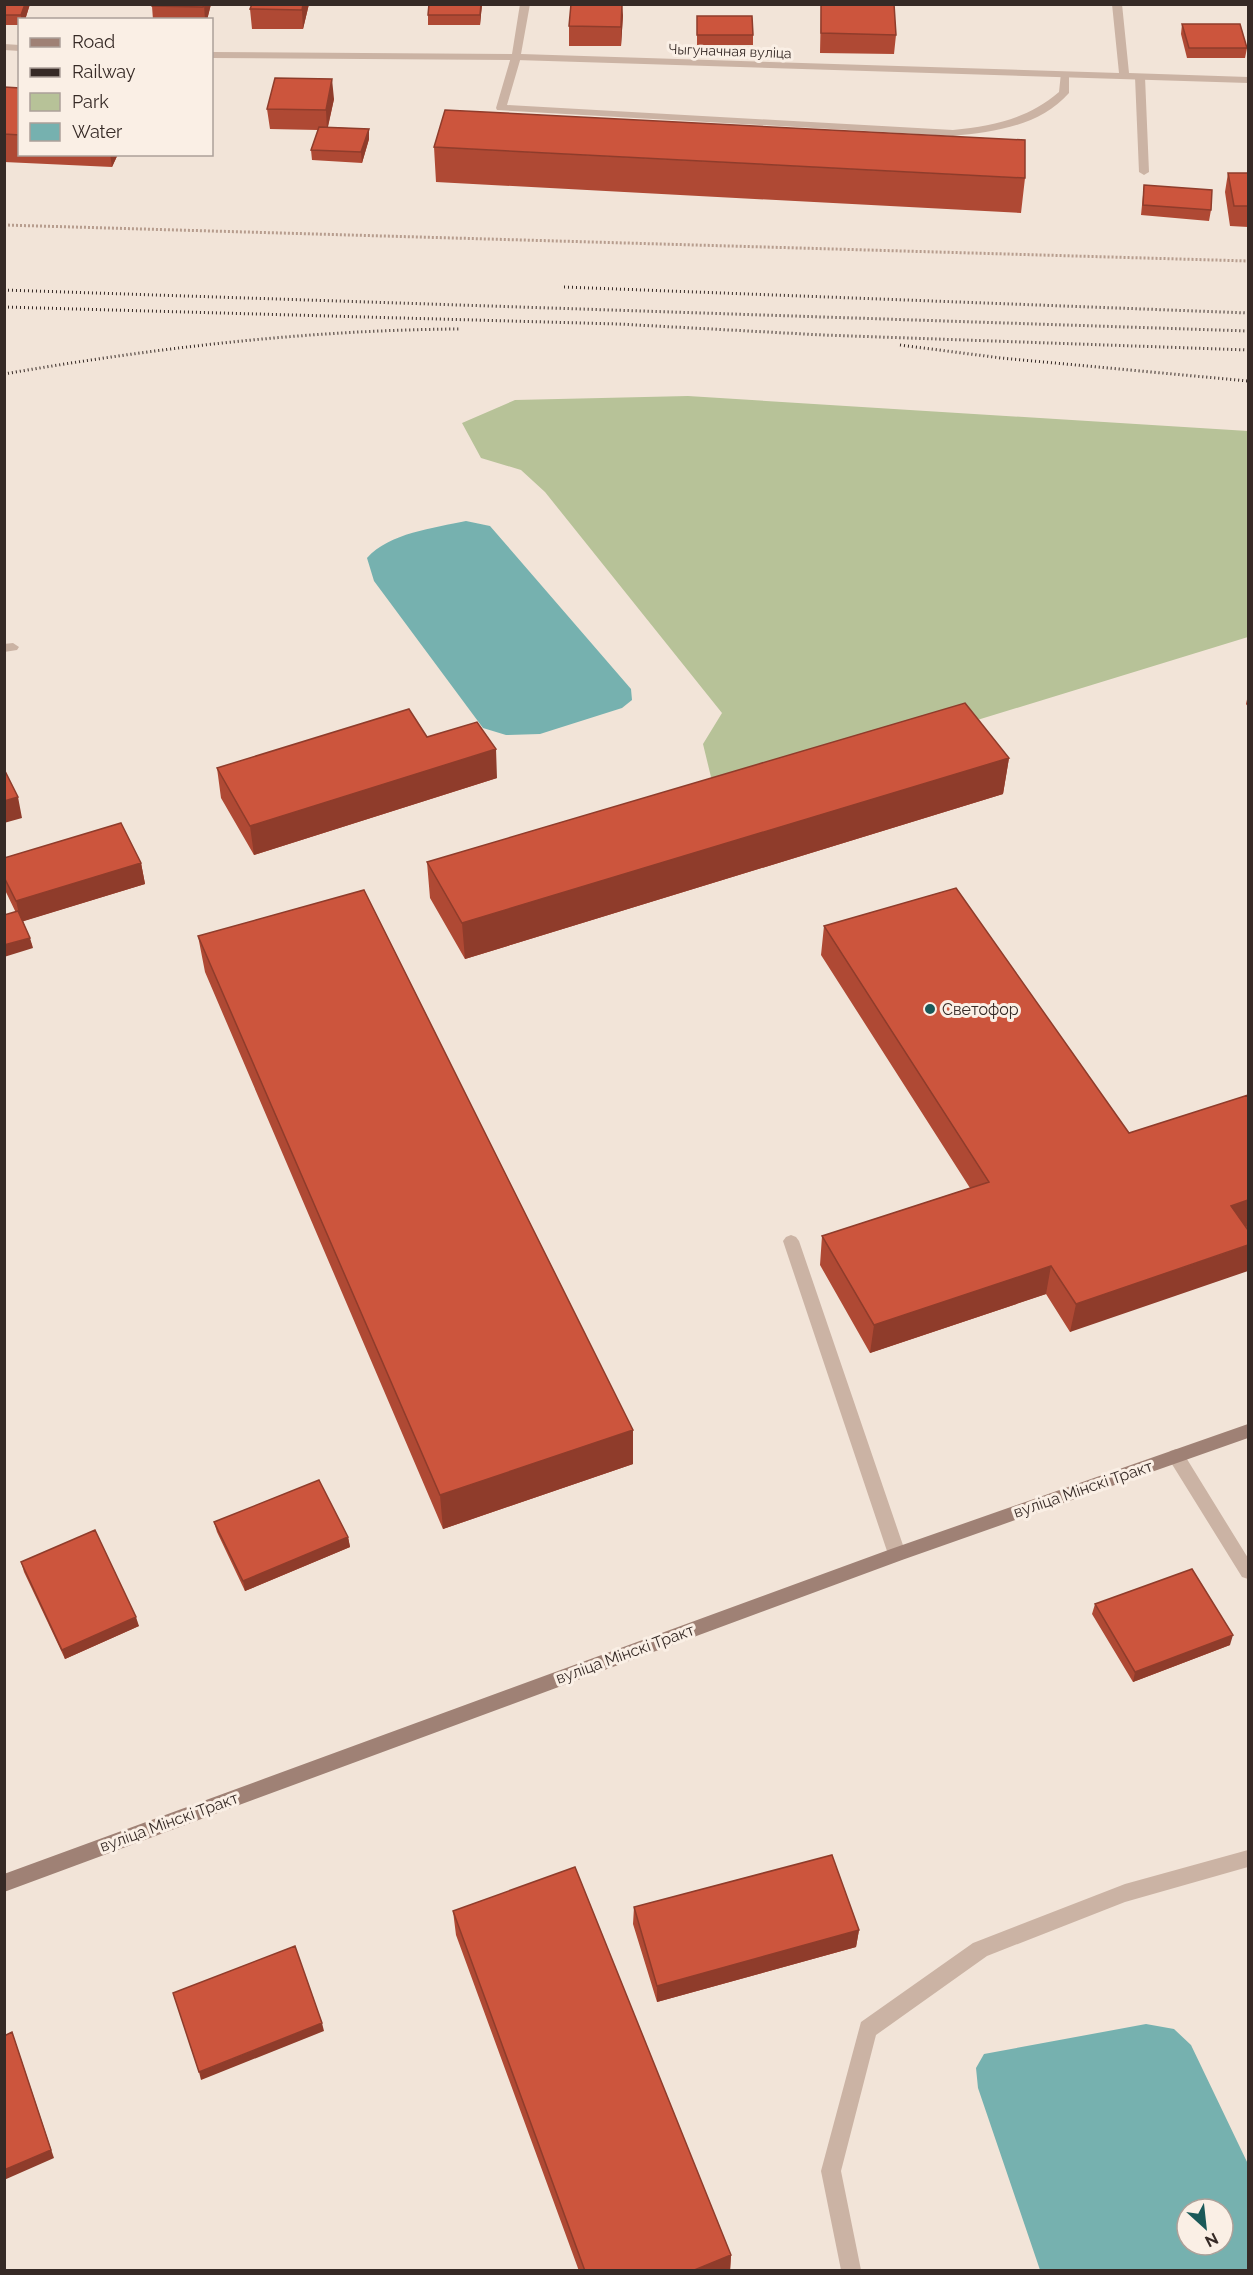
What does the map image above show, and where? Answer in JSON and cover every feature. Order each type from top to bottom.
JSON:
[{"type":"street","points":[[525,4],[516,57],[501,108],[953,133],[992,130],[1022,122],[1050,107],[1065,93],[1064,75]]},
{"type":"street","points":[[1117,4],[1124,76]]},
{"type":"street","name":"Чыгуначная вуліца","points":[[213,55],[516,57],[1248,80]]},
{"type":"street","points":[[1140,77],[1144,172]]},
{"type":"street","points":[[791,1241],[897,1554]]},
{"type":"street","name":"вуліца Мінскі Тракт","points":[[4,1883],[897,1554],[1248,1431]]},
{"type":"street","points":[[1176,1456],[1248,1572]]},
{"type":"street","points":[[851,2271],[831,2171],[868,2029],[980,1949],[1125,1893],[1248,1859]]},
{"type":"path","points":[[4,225],[1248,261]]},
{"type":"green space","points":[[688,396],[1248,431],[1248,637],[759,787],[727,786],[711,777],[703,744],[722,713],[545,492],[521,470],[481,458],[462,423],[515,400]]},
{"type":"water","points":[[466,521],[490,526],[631,689],[632,700],[622,708],[540,734],[506,735],[483,728],[374,581],[367,558],[387,543],[400,537]]},
{"type":"water","points":[[1146,2024],[1174,2029],[1191,2045],[1248,2164],[1248,2270],[1040,2270],[978,2088],[976,2068],[984,2054]]},
{"type":"building","points":[[4,4],[25,4],[21,15],[4,15]]},
{"type":"building","points":[[152,4],[204,4],[203,7],[152,6]]},
{"type":"building","points":[[252,4],[303,4],[302,10],[250,9]]},
{"type":"building","points":[[429,4],[481,4],[480,15],[428,15]]},
{"type":"building","points":[[571,4],[622,4],[621,27],[569,26]]},
{"type":"building","points":[[821,4],[894,4],[896,35],[821,33]]},
{"type":"building","points":[[697,16],[752,16],[753,35],[697,35]]},
{"type":"building","points":[[1182,24],[1240,24],[1247,48],[1189,48]]},
{"type":"building","points":[[275,78],[332,79],[326,110],[267,109]]},
{"type":"building","points":[[4,87],[18,88],[18,135],[4,134]]},
{"type":"building","points":[[445,110],[1025,140],[1025,178],[434,147]]},
{"type":"building","points":[[319,127],[369,129],[361,152],[311,150]]},
{"type":"building","points":[[1228,173],[1248,173],[1248,206],[1234,206]]},
{"type":"building","points":[[1144,185],[1212,190],[1211,210],[1143,205]]},
{"type":"building","points":[[965,703],[1009,758],[462,923],[427,862]]},
{"type":"building","points":[[409,709],[427,737],[477,722],[496,749],[250,826],[217,768]]},
{"type":"building","points":[[4,769],[18,797],[4,801]]},
{"type":"building","points":[[121,823],[141,863],[16,901],[4,877],[4,858]]},
{"type":"building","points":[[956,888],[1129,1133],[1248,1095],[1248,1200],[1231,1206],[1248,1230],[1248,1245],[1076,1304],[1051,1266],[874,1325],[822,1236],[989,1182],[824,926]]},
{"type":"building","points":[[364,890],[633,1430],[440,1495],[198,936]]},
{"type":"building","points":[[18,911],[30,938],[4,945],[4,915]]},
{"type":"building","points":[[319,1480],[348,1537],[243,1581],[214,1522]]},
{"type":"building","points":[[95,1530],[136,1617],[62,1650],[21,1562]]},
{"type":"building","points":[[1192,1569],[1233,1635],[1135,1672],[1095,1604]]},
{"type":"building","points":[[832,1855],[859,1930],[657,1986],[634,1907]]},
{"type":"building","points":[[575,1867],[731,2255],[692,2271],[585,2271],[453,1911]]},
{"type":"building","points":[[295,1946],[322,2023],[199,2072],[173,1993]]},
{"type":"building","points":[[12,2032],[51,2150],[4,2170],[4,2036]]},
{"type":"railway","points":[[564,287],[1248,313]]},
{"type":"railway","points":[[4,290],[1248,331]]},
{"type":"railway","points":[[4,307],[618,324],[823,335],[1248,350]]},
{"type":"railway","points":[[4,374],[117,356],[231,342],[345,333],[459,329]]},
{"type":"railway","points":[[900,345],[1001,358],[1248,381]]},
{"type":"place","name":"Светофор","points":[[930,1009]]}]
